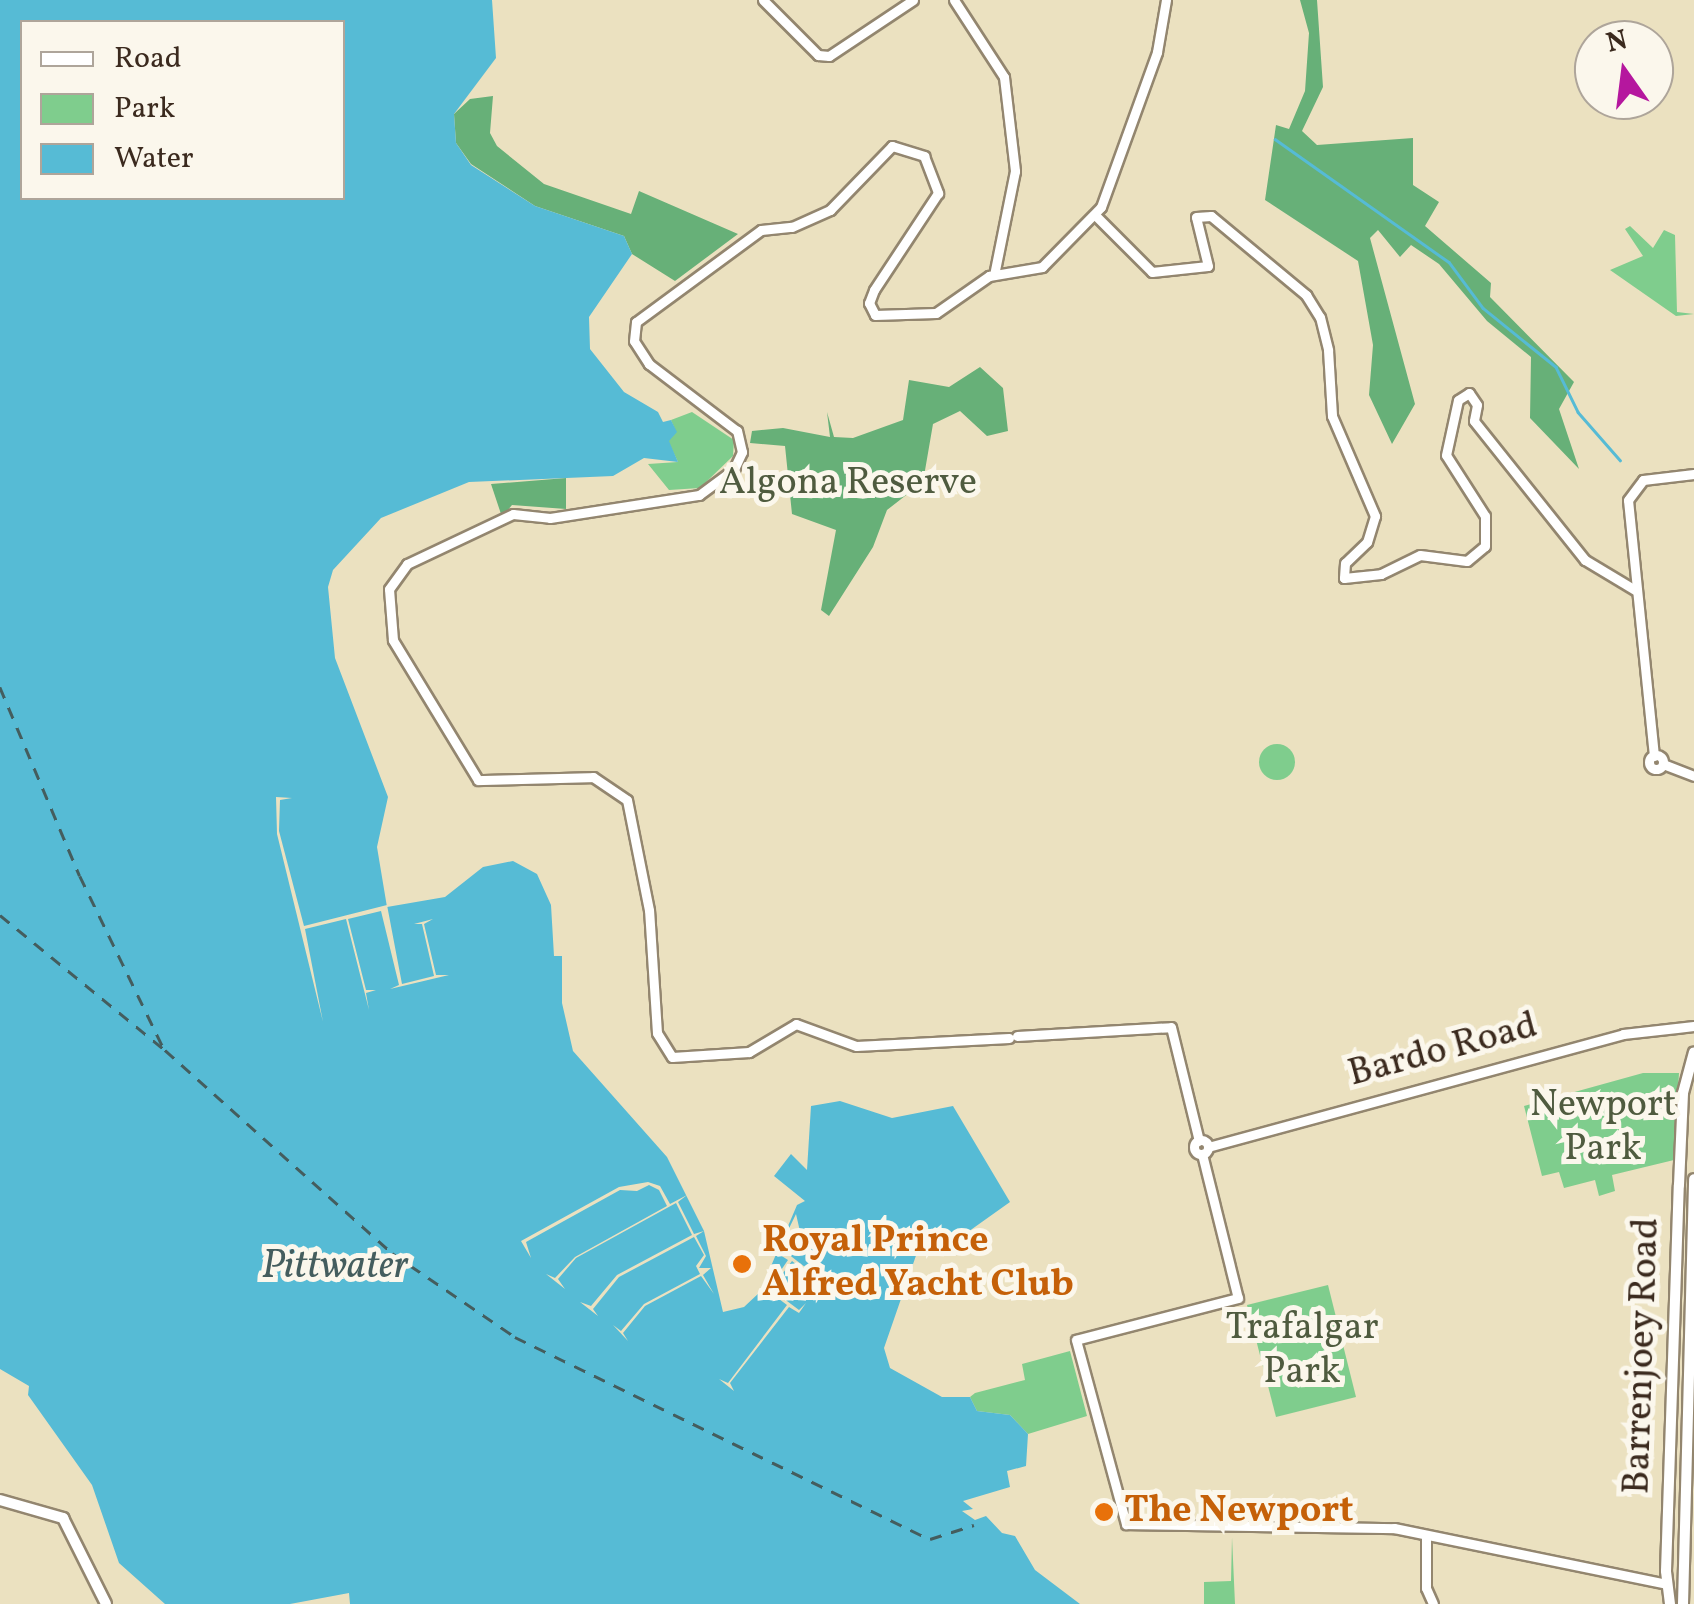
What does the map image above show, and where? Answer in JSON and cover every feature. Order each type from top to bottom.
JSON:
[{"type":"main road","name":"Barrenjoey Road","points":[[1670,1604],[1681,1335],[1679,1184],[1694,1052]]},
{"type":"main road","name":"Barrenjoey Road","points":[[1681,1335],[1694,1179]]},
{"type":"main road","points":[[1679,1184],[1694,1190]]},
{"type":"main road","points":[[0,1500],[63,1518],[106,1604]]},
{"type":"main road","name":"Barrenjoey Road","points":[[1672,1585],[1682,1604]]},
{"type":"street","points":[[763,0],[818,55],[829,56],[913,0]]},
{"type":"street","points":[[954,0],[1004,77],[1015,171],[994,275]]},
{"type":"street","points":[[1166,0],[1158,52],[1096,216],[1042,268],[994,275],[936,313],[875,315],[869,303],[874,290],[938,193],[931,164],[899,145],[813,220],[761,230],[636,322],[634,341],[649,364],[737,431],[742,452],[734,469],[700,495],[550,518],[513,514],[407,564],[389,589],[393,640],[478,780],[592,777],[627,800],[650,910],[657,1033],[672,1057],[749,1052],[796,1024],[856,1046],[1170,1027],[1238,1298],[1076,1340],[1124,1521],[1136,1528],[1394,1528],[1672,1585]]},
{"type":"street","points":[[1096,216],[1152,272],[1208,266],[1196,218],[1211,216],[1306,295],[1320,316],[1328,350],[1332,416],[1376,516],[1367,542],[1345,563],[1344,578],[1381,574],[1420,555],[1467,561],[1484,546],[1485,516],[1446,455],[1458,400],[1469,393],[1476,398],[1474,420],[1583,557],[1636,590]]},
{"type":"street","points":[[1694,474],[1654,477],[1632,488],[1636,590],[1654,756],[1663,764],[1694,776]]},
{"type":"street","name":"Bardo Road","points":[[1203,1147],[1623,1034],[1694,1026]]},
{"type":"street","points":[[1426,1535],[1426,1588],[1433,1604]]},
{"type":"green space","points":[[1300,0],[1317,0],[1323,87],[1302,131],[1317,145],[1413,138],[1413,185],[1439,202],[1425,226],[1491,283],[1490,297],[1574,382],[1559,409],[1579,469],[1530,418],[1531,357],[1487,321],[1439,264],[1411,245],[1400,257],[1378,230],[1370,238],[1415,404],[1392,444],[1369,395],[1373,345],[1358,261],[1265,200],[1276,125],[1289,129],[1305,91],[1309,33]]},
{"type":"green space","points":[[493,96],[490,133],[497,146],[544,184],[631,214],[639,191],[738,234],[675,281],[632,254],[624,236],[535,206],[471,164],[456,143],[454,114],[470,99]]},
{"type":"green space","points":[[1630,226],[1653,248],[1664,230],[1675,235],[1677,312],[1694,314],[1676,316],[1610,270],[1643,256],[1625,229]]},
{"type":"green space","name":"Algona Reserve","points":[[980,367],[1003,388],[1008,431],[987,436],[960,411],[933,424],[923,482],[887,510],[873,547],[829,616],[821,610],[836,530],[792,514],[785,446],[750,443],[752,431],[783,428],[830,437],[827,412],[834,437],[853,438],[903,420],[909,380],[949,387]]},
{"type":"green space","points":[[692,412],[734,440],[733,456],[700,488],[669,490],[648,464],[678,462],[668,441],[676,432],[671,420]]},
{"type":"green space","points":[[566,478],[566,509],[512,505],[502,517],[491,484]]},
{"type":"green space","points":[[1277,744],[1289,750],[1295,762],[1289,774],[1277,780],[1265,774],[1259,762],[1265,750]]},
{"type":"green space","name":"Newport Park","points":[[1643,1073],[1679,1073],[1674,1160],[1612,1175],[1615,1191],[1599,1196],[1595,1180],[1564,1188],[1559,1172],[1542,1176],[1524,1106]]},
{"type":"green space","name":"Trafalgar Park","points":[[1328,1285],[1356,1397],[1276,1417],[1247,1305]]},
{"type":"green space","points":[[1070,1351],[1087,1416],[1028,1434],[1010,1415],[977,1411],[970,1397],[975,1393],[1025,1380],[1022,1364]]},
{"type":"green space","points":[[1232,1537],[1235,1604],[1204,1604],[1204,1582],[1231,1581]]},
{"type":"water","name":"Pittwater","points":[[0,0],[492,0],[496,58],[454,114],[456,143],[471,165],[535,206],[624,236],[632,254],[589,317],[590,349],[624,392],[658,412],[663,422],[671,420],[677,432],[669,441],[678,462],[644,458],[613,476],[469,482],[381,518],[333,570],[328,587],[335,658],[388,797],[377,847],[387,907],[445,897],[483,867],[513,861],[537,874],[551,905],[554,956],[562,956],[562,1003],[573,1051],[667,1157],[704,1231],[723,1312],[744,1307],[760,1292],[797,1205],[805,1201],[774,1176],[791,1154],[807,1170],[811,1106],[840,1101],[892,1118],[953,1106],[1010,1202],[958,1239],[929,1237],[920,1244],[884,1348],[890,1368],[942,1397],[970,1397],[977,1411],[1010,1415],[1028,1434],[1026,1466],[1007,1471],[1010,1487],[963,1501],[973,1509],[962,1511],[975,1520],[986,1516],[1002,1533],[1015,1536],[1035,1570],[1080,1604],[350,1604],[349,1593],[290,1604],[165,1604],[119,1563],[92,1485],[28,1395],[29,1386],[0,1369]]},
{"type":"pier","points":[[276,797],[292,798],[280,800],[279,831],[304,926],[387,905],[402,984],[434,976],[422,924],[414,924],[433,919],[424,924],[436,975],[449,975],[390,989],[399,985],[381,911],[348,919],[366,990],[376,990],[366,993],[369,1010],[346,919],[305,929],[323,1022],[277,834]]},
{"type":"pier","points":[[648,1182],[660,1186],[670,1204],[687,1195],[678,1202],[694,1234],[704,1231],[696,1236],[706,1256],[699,1268],[711,1268],[703,1275],[714,1294],[701,1276],[645,1306],[623,1333],[628,1341],[613,1325],[621,1331],[644,1304],[700,1274],[696,1266],[704,1255],[694,1237],[619,1277],[593,1309],[598,1316],[580,1302],[591,1306],[617,1275],[692,1235],[676,1203],[576,1258],[558,1279],[565,1289],[546,1274],[555,1278],[575,1257],[667,1206],[659,1190],[649,1185],[637,1191],[620,1190],[526,1242],[531,1258],[521,1241],[619,1187]]},
{"type":"pier","points":[[796,1214],[802,1240],[811,1235],[806,1246],[784,1242],[803,1255],[783,1250],[823,1281],[815,1290],[819,1281],[808,1283],[807,1272],[801,1278],[800,1267],[794,1273],[797,1265],[792,1261],[771,1289],[799,1310],[806,1303],[799,1313],[789,1307],[730,1383],[734,1391],[719,1379],[728,1383],[787,1305],[767,1290],[777,1276],[769,1272],[779,1273],[788,1260],[777,1253]]},
{"type":"waterway","points":[[1275,139],[1449,262],[1483,308],[1556,367],[1578,412],[1620,460]]},
{"type":"ferry route","points":[[0,687],[80,876],[164,1049]]},
{"type":"ferry route","points":[[0,915],[165,1050],[392,1253],[515,1337],[930,1539],[974,1525]]},
{"type":"place","name":"Royal Prince Alfred Yacht Club","points":[[742,1264]]},
{"type":"place","name":"The Newport","points":[[1104,1512]]}]
